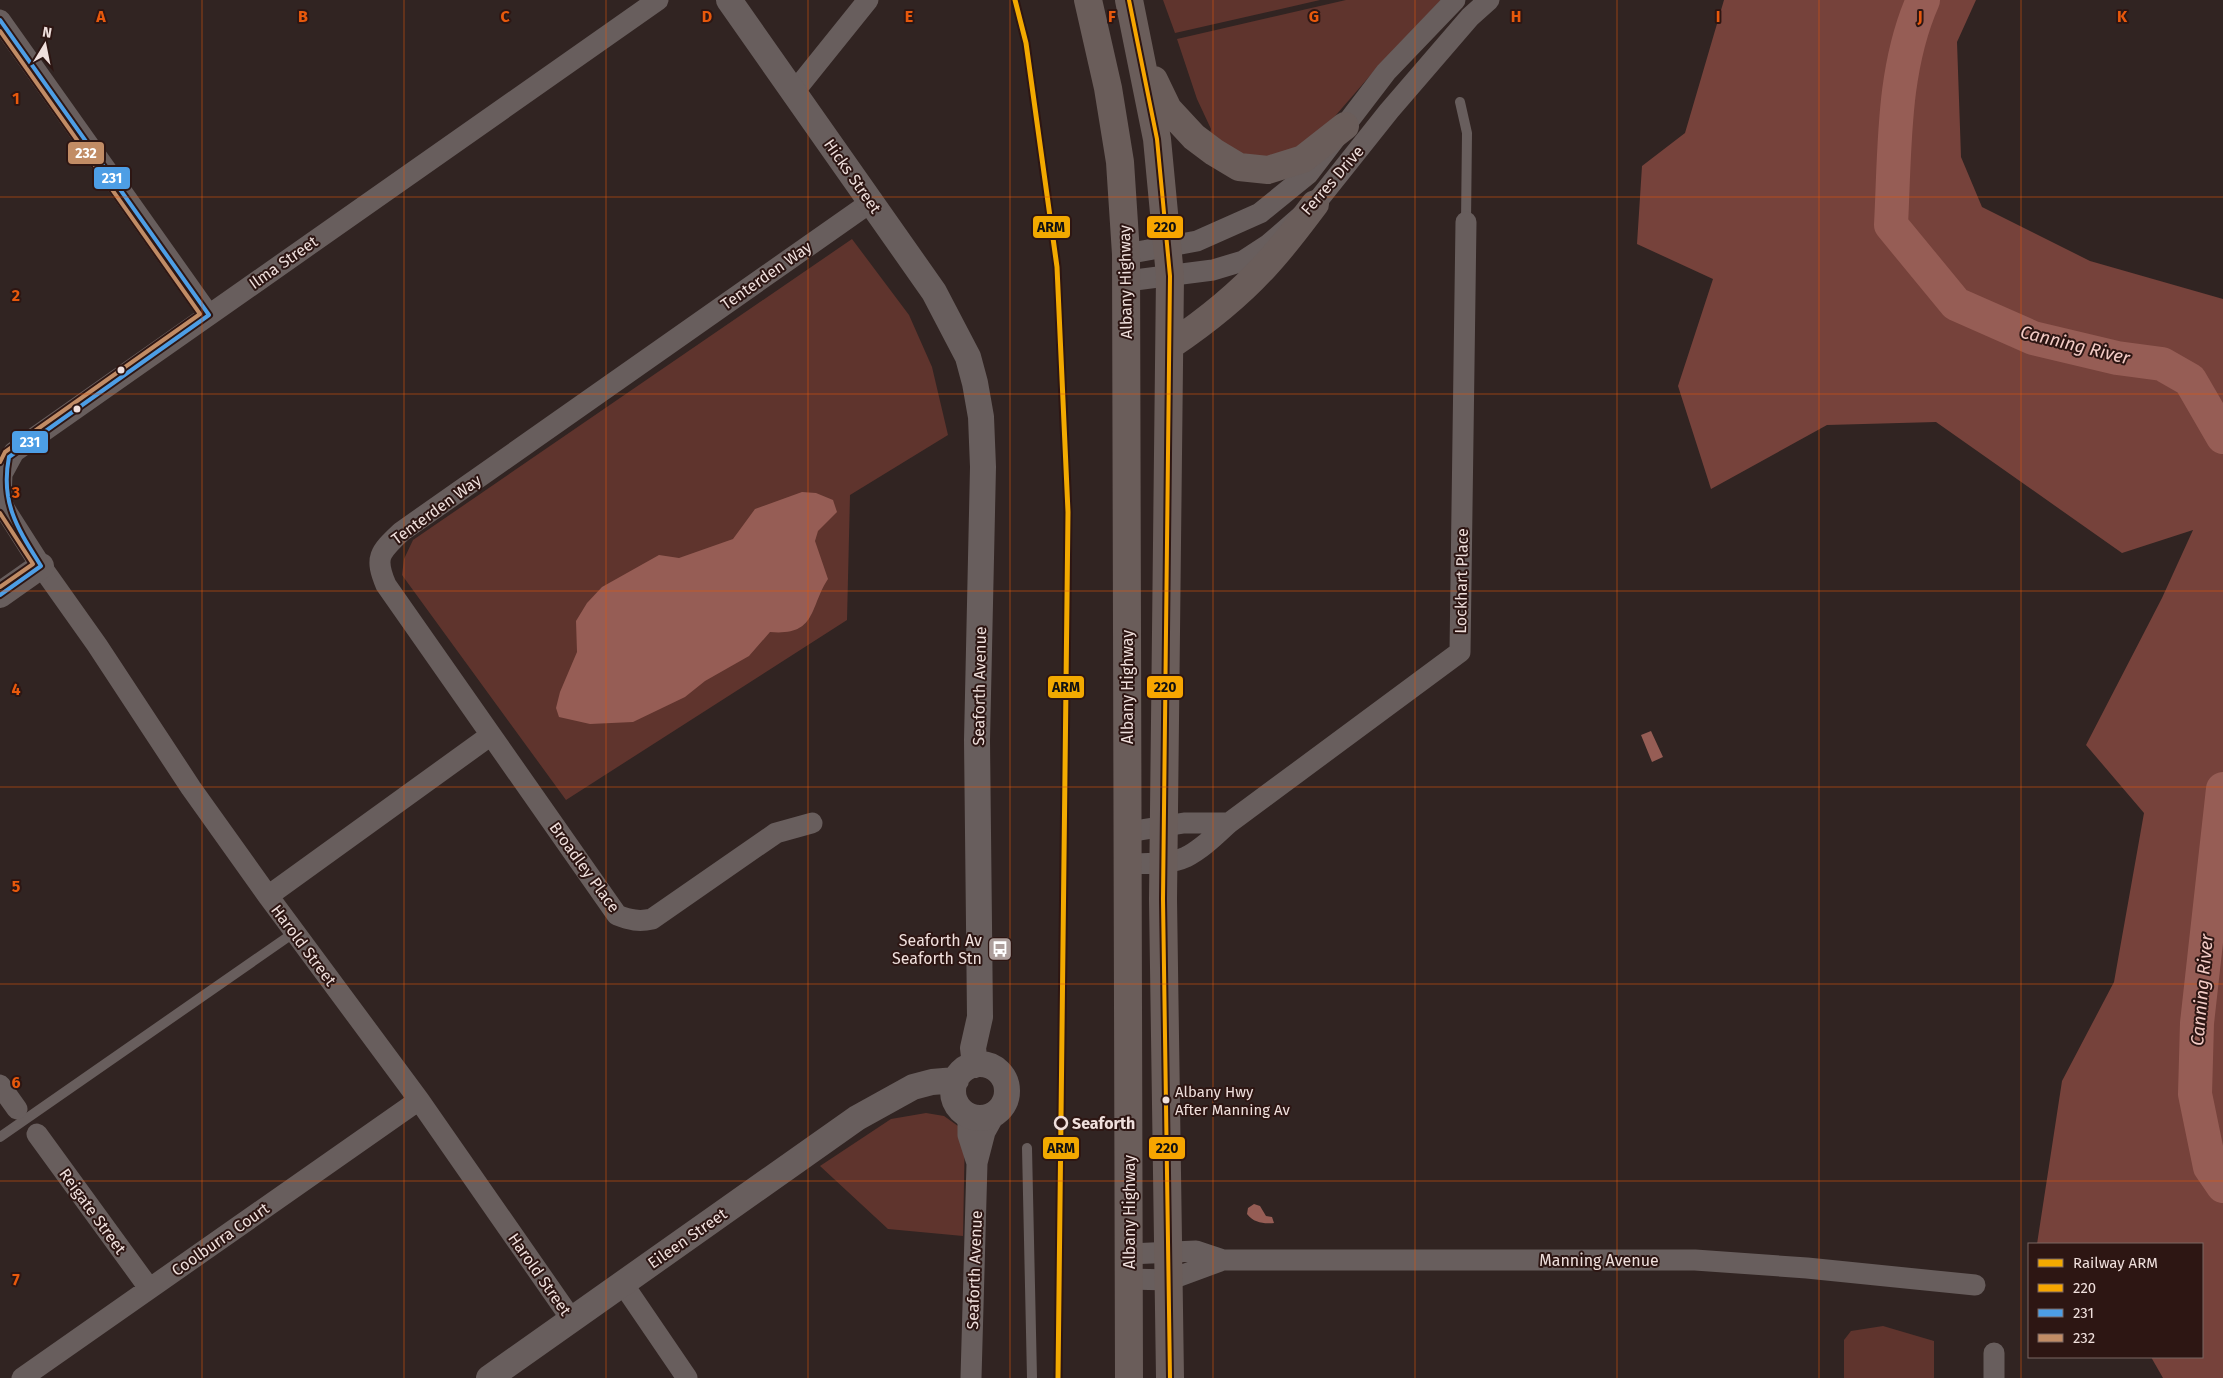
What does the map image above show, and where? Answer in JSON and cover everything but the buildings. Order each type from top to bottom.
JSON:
[{"type":"highway","name":"Albany Highway","points":[[1088,0],[1108,88],[1120,162],[1127,281],[1129,1378]]},
{"type":"highway","points":[[1129,0],[1142,56],[1157,138],[1170,276],[1171,345],[1166,602],[1166,827],[1164,862],[1170,1378]]},
{"type":"highway","points":[[1142,56],[1168,109],[1194,137],[1239,167],[1268,170],[1304,159],[1345,126]]},
{"type":"highway","points":[[1171,345],[1238,294],[1265,266],[1315,204]]},
{"type":"street","name":"Ilma Street","points":[[41,566],[4,508],[1,498],[1,480],[10,457],[208,315],[658,0]]},
{"type":"street","name":"Hicks Street","points":[[729,0],[934,292],[968,357]]},
{"type":"street","points":[[794,92],[868,0]]},
{"type":"street","name":"Ferres Drive","points":[[1126,254],[1197,241],[1260,213],[1308,174],[1386,72],[1455,0]]},
{"type":"street","name":"Ferres Drive","points":[[1127,281],[1213,270],[1242,261],[1269,244],[1315,204],[1389,111],[1470,17],[1489,0]]},
{"type":"street","points":[[0,20],[208,315]]},
{"type":"street","name":"Tenterden Way","points":[[491,735],[386,585],[378,567],[382,549],[400,532],[871,202]]},
{"type":"street","name":"Lockhart Place","points":[[1128,864],[1164,862],[1185,857],[1460,652],[1466,222]]},
{"type":"street","name":"Seaforth Avenue","points":[[968,357],[981,417],[983,467],[977,740],[980,1017],[963,1091],[968,1136],[977,1163]]},
{"type":"street","points":[[0,595],[41,566]]},
{"type":"street","name":"Harold Street","points":[[41,566],[97,645],[191,788],[268,896],[419,1100],[572,1320]]},
{"type":"street","points":[[268,896],[491,735]]},
{"type":"street","name":"Broadley Place","points":[[491,735],[617,915],[630,920],[652,919],[776,834],[812,823]]},
{"type":"street","points":[[1128,832],[1184,823],[1229,823]]},
{"type":"street","name":"Seaforth Avenue","points":[[980,1017],[987,1045],[1000,1071]]},
{"type":"street","points":[[988,1066],[1000,1071],[1008,1094],[1006,1102],[995,1114],[977,1118],[963,1091],[988,1066]]},
{"type":"street","name":"Eileen Street","points":[[489,1378],[857,1118],[888,1103],[913,1086],[932,1082],[963,1091]]},
{"type":"street","points":[[0,1084],[17,1109]]},
{"type":"street","name":"Coolburra Court","points":[[22,1378],[419,1100]]},
{"type":"street","name":"Seaforth Avenue","points":[[971,1378],[977,1163],[985,1132],[995,1114]]},
{"type":"street","name":"Reigate Street","points":[[37,1134],[149,1288]]},
{"type":"street","name":"Manning Avenue","points":[[1129,1267],[1168,1251],[1196,1251],[1223,1260],[1695,1260],[1974,1285]]},
{"type":"street","name":"Manning Avenue","points":[[1129,1267],[1169,1280],[1223,1260]]},
{"type":"street","points":[[623,1284],[687,1378]]},
{"type":"street","points":[[1994,1353],[1994,1378]]},
{"type":"lane","points":[[1460,102],[1467,133],[1466,222]]},
{"type":"lane","points":[[0,1137],[295,932]]},
{"type":"lane","points":[[1027,1148],[1032,1378]]},
{"type":"shaded area","points":[[1163,0],[1320,0],[1175,33]]},
{"type":"shaded area","points":[[1346,0],[1441,0],[1381,63],[1317,137],[1301,149],[1252,162],[1209,137],[1211,129],[1197,99],[1177,39]]},
{"type":"shaded area","points":[[1724,0],[1976,0],[1957,42],[1961,157],[1982,207],[2090,261],[2223,299],[2223,1378],[2163,1378],[2152,1358],[2203,1358],[2203,1243],[2037,1243],[2062,1081],[2114,982],[2144,813],[2086,745],[2162,598],[2193,530],[2122,553],[1936,422],[1827,425],[1711,489],[1678,386],[1713,279],[1637,244],[1642,166],[1685,133]]},
{"type":"shaded area","points":[[852,239],[909,315],[932,367],[948,435],[850,495],[847,620],[566,800],[402,575],[404,559],[413,540]]},
{"type":"shaded area","points":[[802,492],[816,493],[833,500],[837,512],[818,531],[815,541],[828,579],[810,618],[804,625],[785,632],[770,632],[749,656],[705,681],[685,697],[633,722],[590,724],[559,717],[556,708],[560,692],[577,652],[576,621],[587,603],[602,587],[659,555],[679,558],[733,539],[755,509]]},
{"type":"shaded area","points":[[1651,731],[1663,757],[1652,762],[1641,735]]},
{"type":"shaded area","points":[[926,1113],[944,1116],[965,1131],[963,1236],[888,1229],[820,1166],[891,1119]]},
{"type":"shaded area","points":[[1254,1204],[1260,1206],[1266,1216],[1272,1217],[1274,1223],[1259,1222],[1250,1217],[1247,1214],[1248,1208]]},
{"type":"shaded area","points":[[1883,1326],[1934,1341],[1934,1378],[1844,1378],[1844,1340],[1851,1331]]},
{"type":"waterway","name":"Canning River","points":[[1923,0],[1905,54],[1900,82],[1891,225],[1956,304],[2033,338],[2117,358],[2162,364],[2190,380],[2223,437]]},
{"type":"waterway","name":"Canning River","points":[[2223,789],[2197,1023],[2195,1094],[2210,1167],[2223,1186]]},
{"type":"rail line","name":"ARM","points":[[1015,0],[1026,43],[1057,267],[1068,512],[1058,1378]]},
{"type":"transit line","name":"220","points":[[1129,0],[1157,139],[1170,276],[1163,899],[1170,1378]]},
{"type":"transit line","name":"231","points":[[0,20],[209,315],[9,457],[7,473],[9,502],[18,527],[41,566],[0,595]]},
{"type":"transit line","name":"232","points":[[0,31],[200,314],[5,452],[0,462]]},
{"type":"transit line","name":"232","points":[[0,513],[33,564],[0,587]]},
{"type":"place","name":"Seaforth Av Seaforth Stn","points":[[1000,949]]},
{"type":"place","name":"Albany Hwy After Manning Av","points":[[1166,1100]]},
{"type":"place","name":"Seaforth","points":[[1061,1123]]}]
